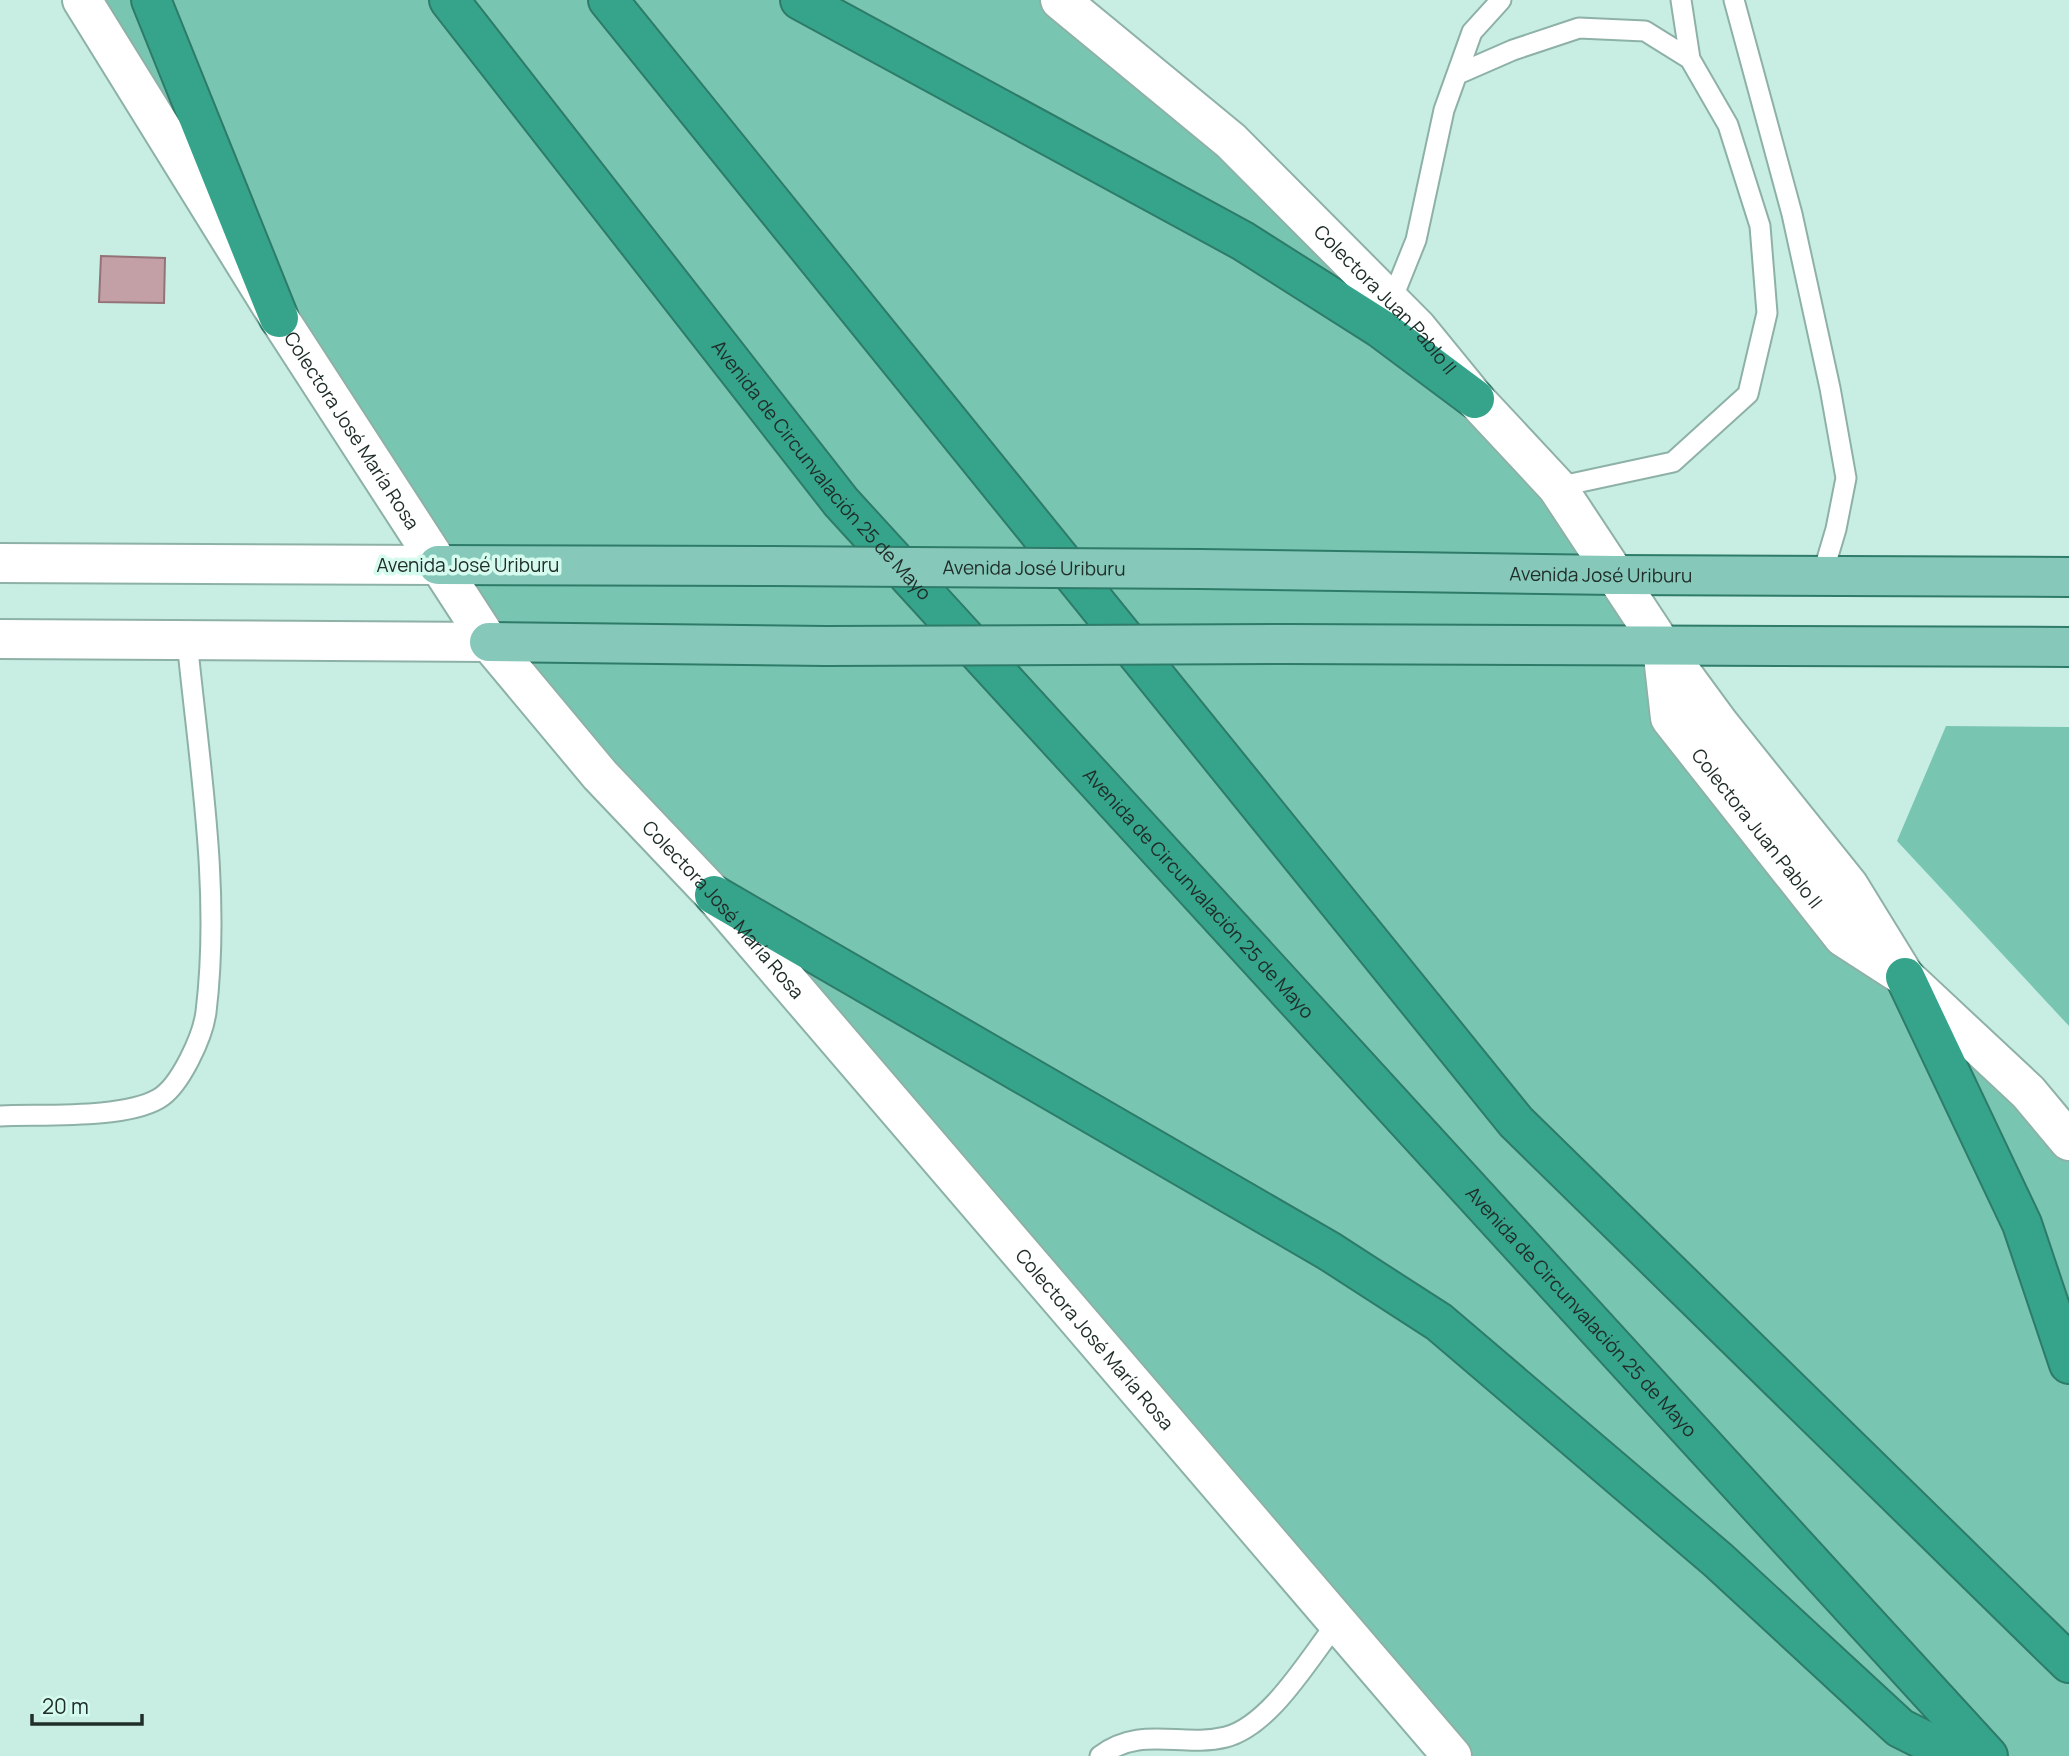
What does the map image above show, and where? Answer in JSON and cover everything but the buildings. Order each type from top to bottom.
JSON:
[{"type":"highway","points":[[150,0],[279,318]]},
{"type":"highway","name":"Avenida de Circunvalación 25 de Mayo","points":[[449,0],[841,502],[1988,1756]]},
{"type":"highway","points":[[608,0],[1516,1122],[2069,1663]]},
{"type":"highway","points":[[800,0],[1243,241],[1381,328],[1475,400]]},
{"type":"highway","points":[[714,895],[1329,1251],[1439,1322],[1718,1560],[1900,1728],[1956,1756]]},
{"type":"highway","points":[[1905,977],[2022,1224],[2069,1363]]},
{"type":"main road","name":"Colectora José María Rosa","points":[[82,0],[279,318],[489,642],[600,775],[714,895],[1452,1756]]},
{"type":"main road","name":"Colectora Juan Pablo II","points":[[1060,0],[1231,141],[1417,328],[1475,400],[1557,487],[1661,646],[1720,725],[1849,886],[1905,977],[2028,1092],[2069,1141]]},
{"type":"main road","name":"Avenida José Uriburu","points":[[0,563],[772,566],[2069,577]]},
{"type":"main road","points":[[0,639],[826,646],[1288,644],[2069,647]]},
{"type":"lane","points":[[1391,302],[1416,240],[1444,110],[1472,32],[1501,0]]},
{"type":"lane","points":[[1557,487],[1673,462],[1748,394],[1767,313],[1760,226],[1728,125],[1690,59],[1681,0]]},
{"type":"lane","points":[[1734,0],[1791,214],[1830,388],[1846,478],[1836,529],[1822,576]]},
{"type":"lane","points":[[1458,74],[1513,50],[1579,28],[1645,31],[1690,59]]},
{"type":"lane","points":[[0,1116],[128,1110],[159,1099],[178,1081],[196,1043],[206,1015],[212,896],[187,640]]},
{"type":"lane","points":[[1100,1756],[1116,1744],[1148,1738],[1226,1737],[1250,1726],[1269,1710],[1337,1623]]},
{"type":"green space","points":[[82,0],[1060,0],[1417,328],[1849,886],[2069,1141],[2069,1756],[1452,1756],[600,775]]},
{"type":"green space","points":[[1946,726],[2069,727],[2069,1026],[1897,841]]}]
